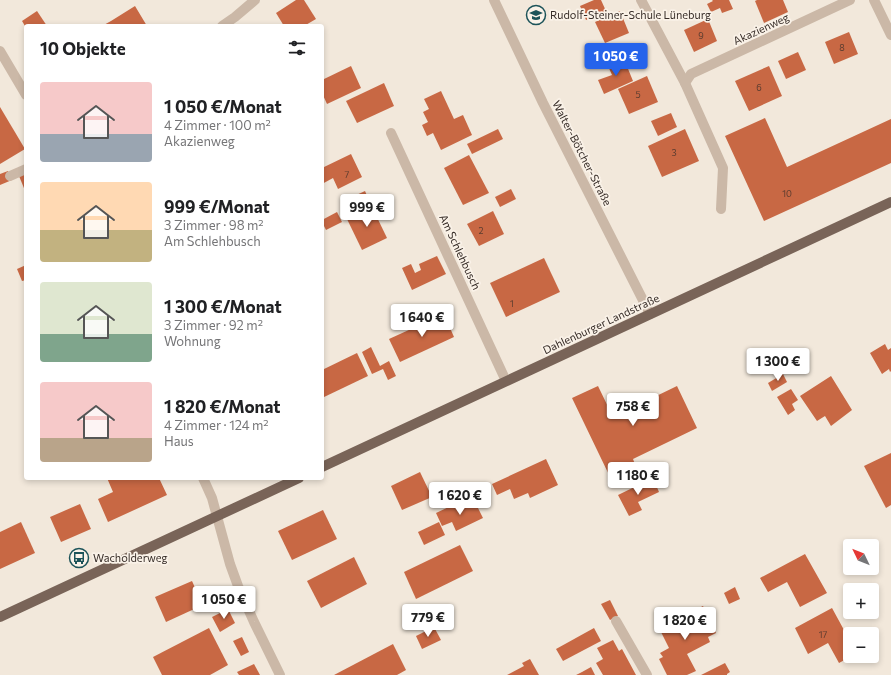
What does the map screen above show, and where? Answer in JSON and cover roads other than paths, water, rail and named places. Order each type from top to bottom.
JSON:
[{"type":"main road","name":"Dahlenburger Landstraße","points":[[324,466],[891,202]]},
{"type":"main road","points":[[0,617],[294,480]]},
{"type":"street","points":[[225,24],[255,0]]},
{"type":"street","name":"Walter-Bötcher-Straße","points":[[494,0],[543,103],[650,314]]},
{"type":"street","points":[[641,0],[685,82],[723,168],[721,209]]},
{"type":"street","name":"Akazienweg","points":[[685,82],[692,74],[850,0]]},
{"type":"street","points":[[874,0],[891,35]]},
{"type":"street","points":[[0,51],[24,92]]},
{"type":"street","name":"Am Schlehbusch","points":[[391,133],[506,381]]},
{"type":"street","points":[[10,176],[24,170]]},
{"type":"street","points":[[204,480],[212,498],[230,564],[238,586],[280,675]]},
{"type":"street","points":[[616,621],[647,675]]},
{"type":"place","name":"Rudolf-Steiner-Schule Lüneburg","points":[[536,15]]},
{"type":"place","name":"Wacholderweg","points":[[79,558]]}]
